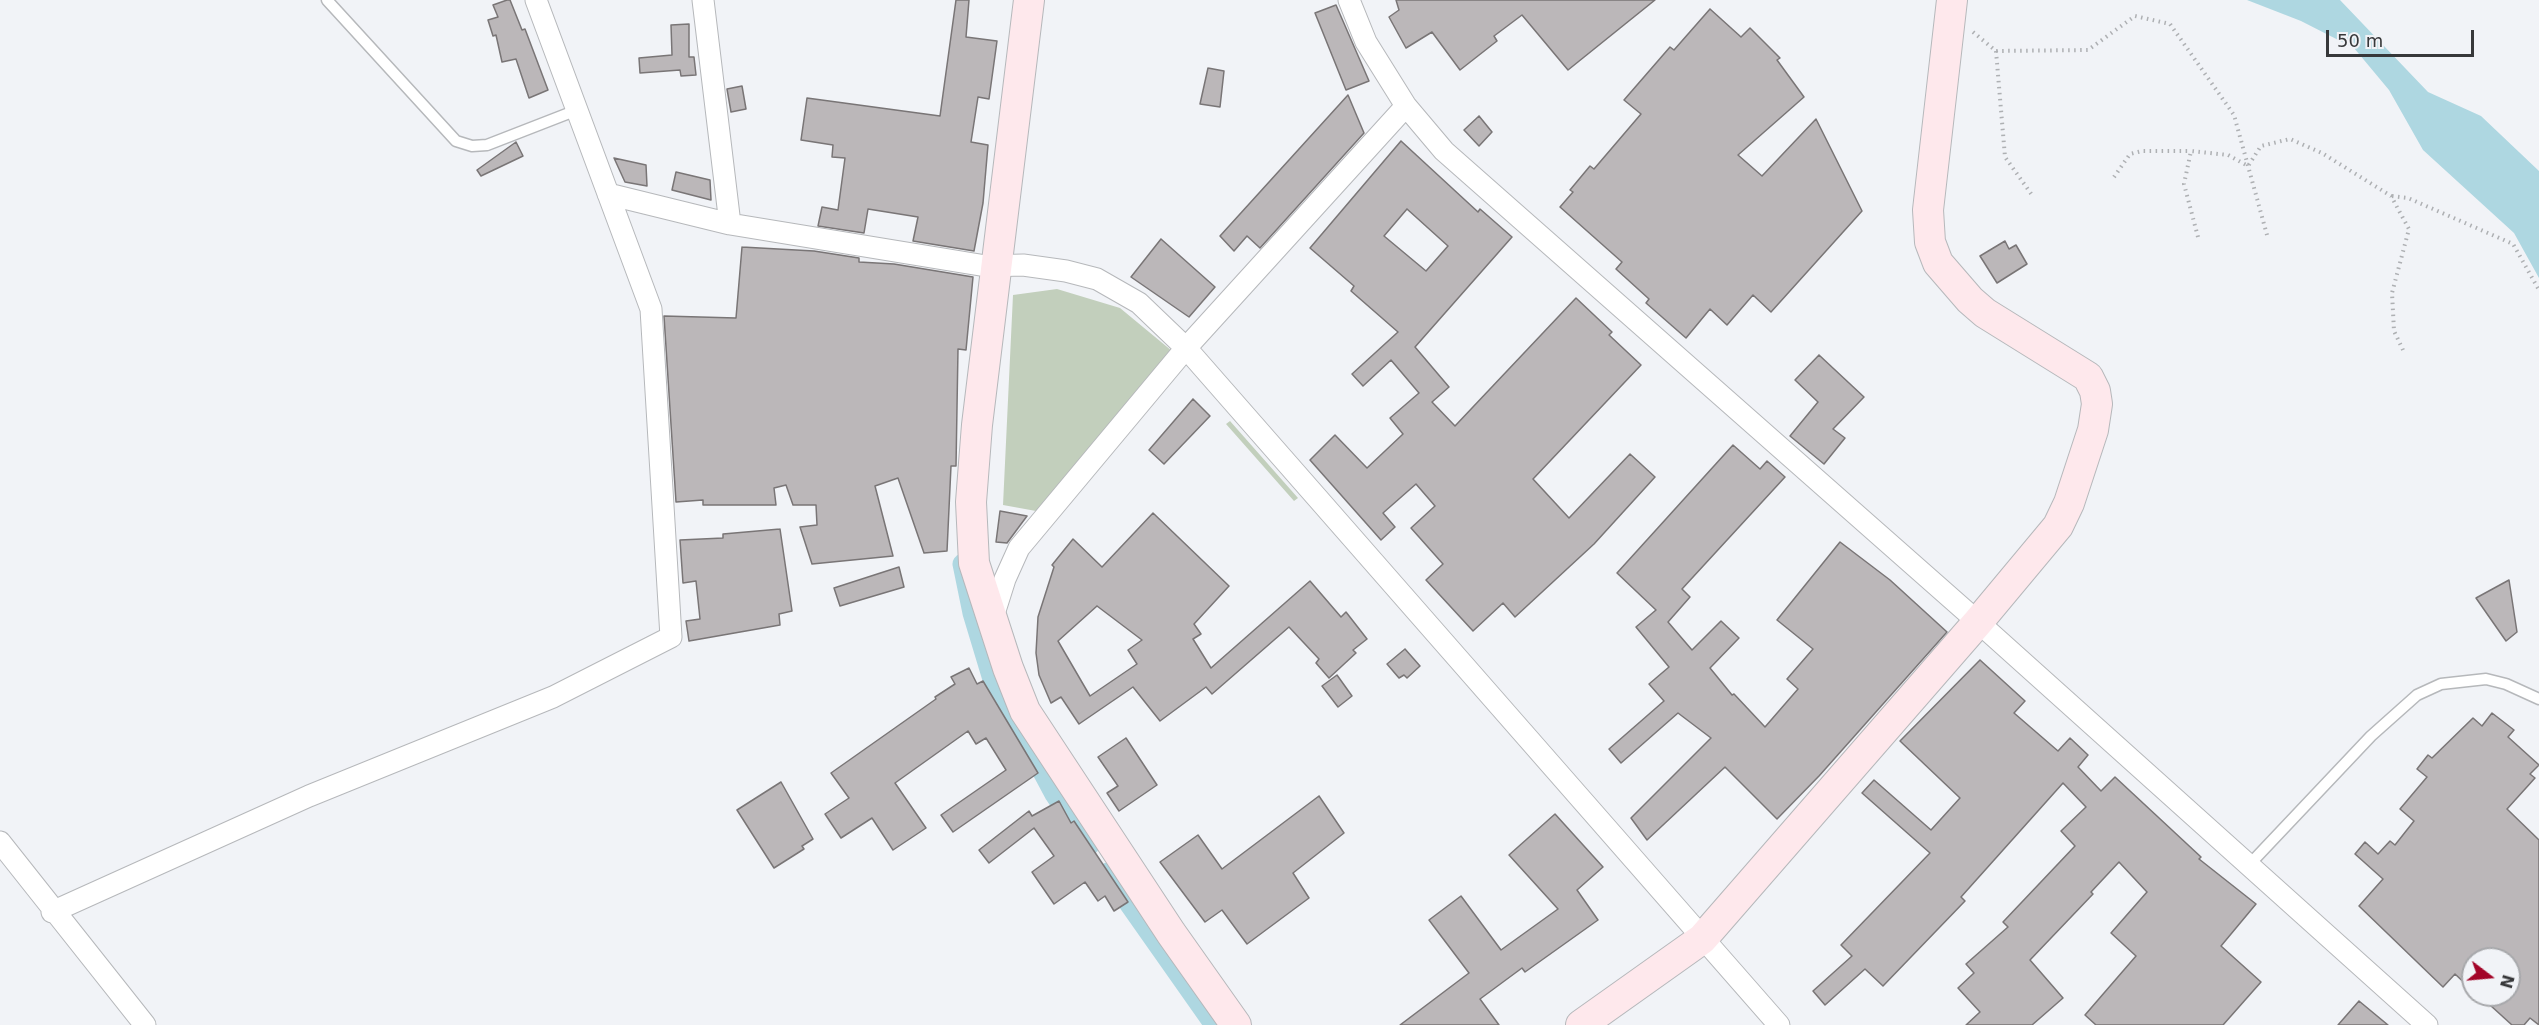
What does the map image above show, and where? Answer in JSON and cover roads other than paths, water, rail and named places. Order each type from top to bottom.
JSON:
[{"type":"street","points":[[52,912],[309,796],[553,697],[671,637],[651,309],[536,0]]},
{"type":"street","points":[[703,0],[730,224]]},
{"type":"street","points":[[1029,0],[998,265],[986,342],[971,502],[974,563],[1025,711],[1171,933],[1236,1025]]},
{"type":"street","points":[[1349,0],[1366,42],[1406,106],[1444,151],[1978,622],[2427,1025]]},
{"type":"street","points":[[1581,1025],[1702,939],[1978,622],[2058,526],[2069,502],[2093,430],[2097,404],[2095,391],[2088,377],[1985,314],[1938,263],[1930,242],[1928,210],[1952,7]]},
{"type":"street","points":[[992,620],[1005,579],[1019,548],[1186,348],[1406,106]]},
{"type":"street","points":[[608,194],[730,224],[986,266],[1023,265],[1097,279],[1139,303],[1186,348],[1779,1025]]},
{"type":"street","points":[[0,842],[52,912],[145,1025]]},
{"type":"lane","points":[[327,0],[456,141],[472,146],[486,145],[577,110]]},
{"type":"lane","points":[[2249,865],[2371,736],[2417,694],[2441,684],[2486,679],[2506,684],[2539,699]]},
{"type":"water","points":[[2247,0],[2340,0],[2428,92],[2481,116],[2539,171],[2539,278],[2514,233],[2423,150],[2389,90],[2354,48],[2301,21]]},
{"type":"waterway","points":[[963,564],[973,613],[992,676],[1055,794],[1089,845]]},
{"type":"waterway","points":[[1108,873],[1215,1025]]}]
